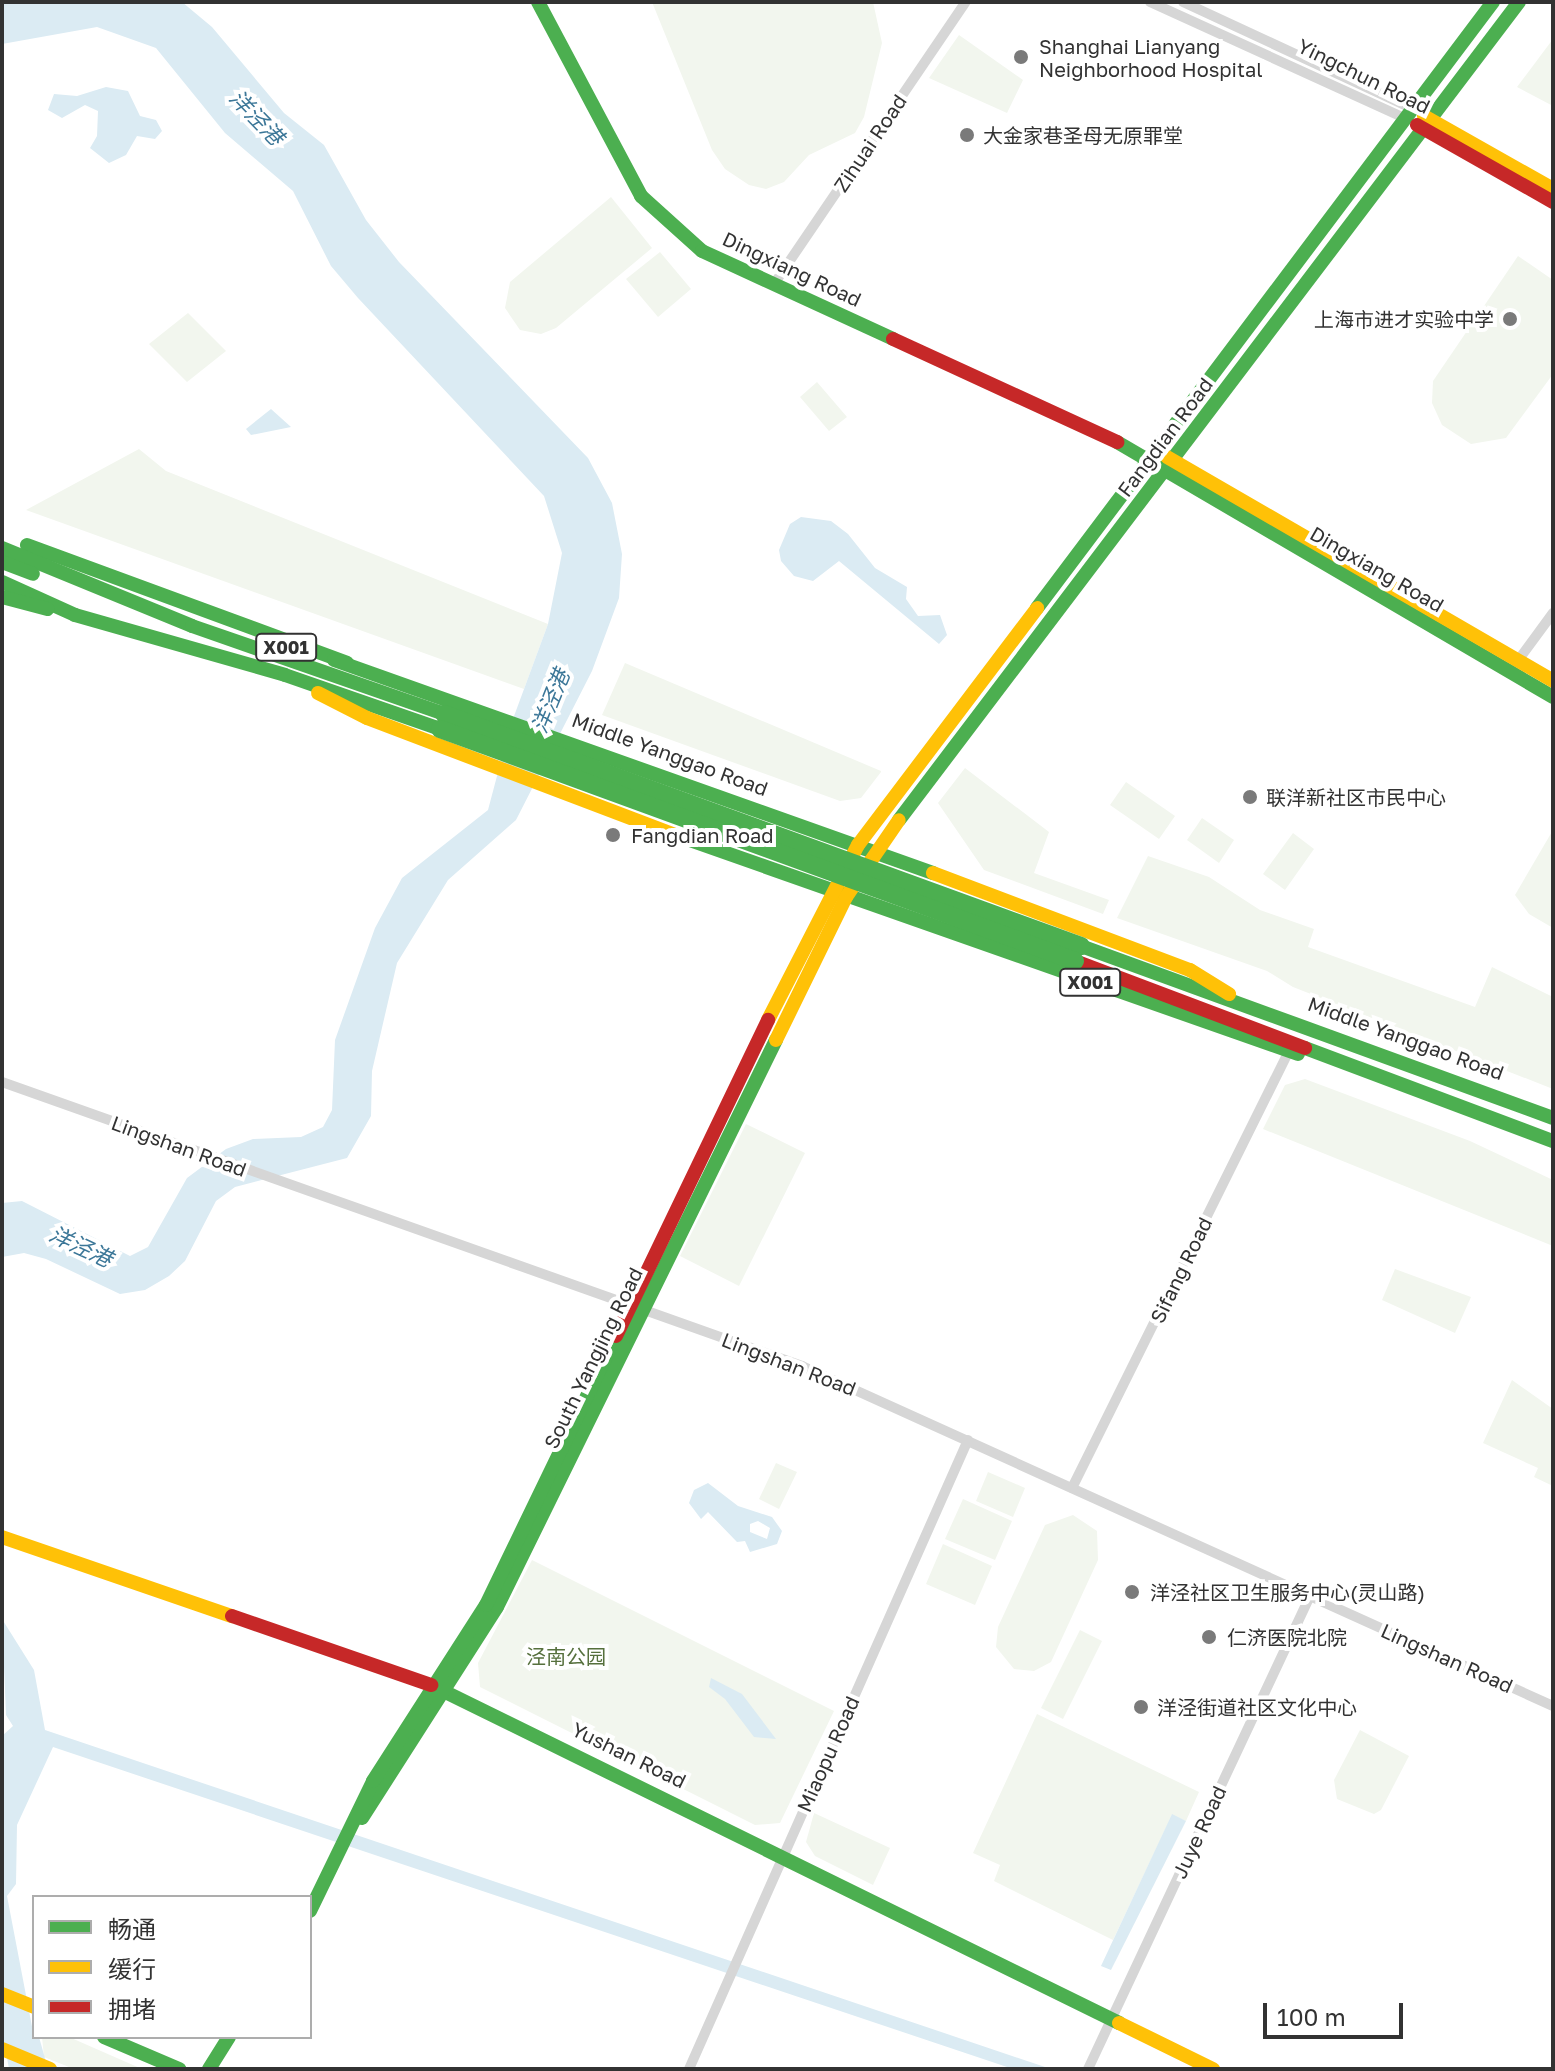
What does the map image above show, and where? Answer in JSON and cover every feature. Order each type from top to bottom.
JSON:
[{"type":"main road","name":"Dingxiang Road","points":[[538,2],[641,196],[702,251],[1149,454],[1514,666],[1553,697]]},
{"type":"main road","name":"Fangdian Road","points":[[873,851],[1149,454],[1493,2]]},
{"type":"main road","name":"Fangdian Road","points":[[838,895],[1170,466],[1519,2]]},
{"type":"main road","name":"Yingchun Road","points":[[1410,114],[1553,189]]},
{"type":"main road","name":"Yingchun Road","points":[[1428,124],[1553,202]]},
{"type":"main road","points":[[2,535],[114,580],[347,663]]},
{"type":"main road","name":"Middle Yanggao Road","points":[[2,548],[135,605],[442,722],[1078,954],[1553,1141]]},
{"type":"main road","points":[[2,562],[42,578],[135,605]]},
{"type":"main road","name":"Middle Yanggao Road","points":[[69,577],[263,641],[347,663],[873,851],[1190,970],[1243,1003]]},
{"type":"main road","name":"Middle Yanggao Road","points":[[2,582],[75,615],[442,722]]},
{"type":"main road","points":[[2,597],[75,615]]},
{"type":"main road","name":"Dingxiang Road","points":[[1514,666],[1553,681]]},
{"type":"main road","name":"Middle Yanggao Road","points":[[285,675],[367,718],[838,895],[1289,1051],[1335,1055]]},
{"type":"main road","name":"South Yangjing Road","points":[[312,1907],[356,1824],[440,1688],[497,1607],[634,1309],[838,895]]},
{"type":"main road","name":"Middle Yanggao Road","points":[[1078,954],[1243,1003],[1553,1118]]},
{"type":"main road","name":"Yushan Road","points":[[2,1537],[440,1688],[1213,2069]]},
{"type":"main road","points":[[2,1994],[32,2006]]},
{"type":"main road","points":[[109,2039],[179,2069]]},
{"type":"main road","points":[[209,2069],[228,2039]]},
{"type":"main road","points":[[2,2049],[50,2069]]},
{"type":"street","name":"Zihuai Road","points":[[774,284],[966,2]]},
{"type":"street","name":"Yingchun Road","points":[[1150,2],[1410,114]]},
{"type":"street","name":"Yingchun Road","points":[[1183,2],[1410,114]]},
{"type":"street","points":[[1514,666],[1553,613]]},
{"type":"street","name":"Sifang Road","points":[[1072,1488],[1289,1051]]},
{"type":"street","name":"Lingshan Road","points":[[2,1082],[351,1209],[802,1366],[1553,1706]]},
{"type":"street","name":"Miaopu Road","points":[[689,2069],[968,1440]]},
{"type":"street","name":"Juye Road","points":[[1088,2069],[1310,1596]]},
{"type":"green space","points":[[652,2],[873,2],[882,43],[864,117],[855,133],[809,155],[784,182],[766,189],[749,185],[725,169],[712,150]]},
{"type":"green space","points":[[959,35],[1023,80],[1007,113],[929,78]]},
{"type":"green space","points":[[1553,39],[1553,106],[1517,87]]},
{"type":"green space","points":[[611,197],[652,248],[556,328],[541,334],[520,330],[505,308],[510,282]]},
{"type":"green space","points":[[660,252],[691,289],[658,317],[626,279]]},
{"type":"green space","points":[[1518,256],[1553,280],[1553,374],[1506,438],[1471,444],[1442,425],[1432,403],[1433,381]]},
{"type":"green space","points":[[188,313],[226,351],[187,382],[149,344]]},
{"type":"green space","points":[[817,382],[847,417],[829,431],[800,397]]},
{"type":"green space","points":[[139,449],[166,471],[548,624],[524,689],[26,510]]},
{"type":"green space","points":[[625,663],[881,772],[861,798],[840,801],[602,715]]},
{"type":"green space","points":[[965,768],[1049,832],[1034,873],[1109,900],[1103,914],[984,870],[938,803]]},
{"type":"green space","points":[[1126,782],[1175,816],[1159,839],[1110,805]]},
{"type":"green space","points":[[1202,818],[1234,840],[1219,863],[1187,840]]},
{"type":"green space","points":[[1553,830],[1553,928],[1529,914],[1515,895]]},
{"type":"green space","points":[[1293,833],[1314,849],[1285,890],[1263,874]]},
{"type":"green space","points":[[1148,856],[1209,877],[1260,910],[1314,929],[1308,947],[1475,1007],[1492,967],[1553,997],[1553,1089],[1293,987],[1267,971],[1117,918]]},
{"type":"green space","points":[[1305,1079],[1470,1141],[1553,1180],[1553,1246],[1263,1129],[1285,1085]]},
{"type":"green space","points":[[746,1124],[805,1153],[739,1286],[680,1256]]},
{"type":"green space","points":[[1395,1269],[1471,1297],[1455,1333],[1382,1300]]},
{"type":"green space","points":[[1512,1380],[1553,1409],[1553,1486],[1534,1477],[1538,1468],[1483,1443]]},
{"type":"green space","points":[[776,1463],[797,1472],[779,1509],[759,1499]]},
{"type":"green space","points":[[988,1472],[1025,1488],[1013,1517],[976,1501]]},
{"type":"green space","points":[[963,1499],[1012,1521],[995,1560],[945,1539]]},
{"type":"green space","points":[[1073,1515],[1097,1531],[1098,1560],[1051,1662],[1034,1671],[1014,1669],[996,1647],[998,1627],[1045,1525]]},
{"type":"green space","points":[[943,1544],[992,1566],[975,1605],[926,1584]]},
{"type":"green space","name":"泾南公园","points":[[532,1560],[834,1711],[780,1823],[755,1825],[480,1687],[478,1663]]},
{"type":"green space","points":[[1080,1630],[1102,1641],[1063,1719],[1041,1708]]},
{"type":"green space","points":[[1037,1714],[1199,1792],[1186,1821],[1172,1815],[1113,1940],[994,1881],[1000,1865],[973,1853]]},
{"type":"green space","points":[[1360,1730],[1409,1756],[1381,1810],[1374,1814],[1337,1799],[1334,1780]]},
{"type":"green space","points":[[814,1813],[890,1848],[873,1885],[815,1856],[806,1842]]},
{"type":"green space","points":[[42,2039],[74,2039],[142,2069],[74,2069],[44,2057]]},
{"type":"water","name":"洋泾港","points":[[2,2],[182,2],[212,27],[284,113],[324,145],[366,220],[399,262],[588,458],[612,503],[622,554],[619,598],[592,671],[516,820],[448,880],[397,963],[372,1071],[371,1116],[347,1158],[235,1187],[216,1201],[185,1261],[169,1276],[145,1290],[120,1294],[46,1259],[24,1253],[2,1257],[2,1203],[22,1201],[130,1256],[148,1247],[187,1178],[226,1149],[253,1139],[301,1137],[323,1127],[332,1110],[335,1040],[375,928],[402,878],[488,810],[510,727],[548,624],[562,553],[544,496],[358,298],[331,266],[293,191],[225,133],[156,48],[97,27],[2,44]]},
{"type":"water","points":[[106,87],[128,91],[140,116],[156,120],[162,131],[155,139],[137,136],[126,155],[109,163],[90,148],[97,136],[98,111],[85,105],[62,118],[48,110],[54,94],[77,96]]},
{"type":"water","points":[[271,409],[291,427],[251,435],[246,429]]},
{"type":"water","points":[[801,517],[831,521],[848,534],[875,568],[907,587],[906,599],[918,616],[940,615],[947,635],[939,644],[839,561],[813,581],[794,576],[781,561],[779,550],[790,524]]},
{"type":"water","points":[[708,1483],[738,1506],[772,1517],[782,1531],[777,1544],[750,1552],[745,1541],[737,1542],[708,1512],[701,1519],[689,1503],[694,1490]],"holes":[[[758,1521],[770,1528],[767,1539],[750,1532],[750,1524]]]},
{"type":"water","points":[[2,1619],[34,1670],[45,1730],[1051,2069],[1013,2069],[53,1747],[17,1825],[16,1884],[7,1896],[32,2039],[40,2039],[48,2069],[9,2069],[2,2030],[2,1736],[13,1726],[6,1715]]},
{"type":"water","points":[[711,1678],[742,1694],[776,1739],[754,1737],[725,1699],[709,1687]]},
{"type":"water","points":[[1172,1814],[1186,1821],[1111,1970],[1101,1966]]},
{"type":"traffic: fast","points":[[538,2],[641,196],[702,251],[893,339]]},
{"type":"traffic: fast","points":[[1037,608],[1493,2]]},
{"type":"traffic: fast","points":[[899,820],[1519,2]]},
{"type":"traffic: fast","points":[[1117,442],[1553,697]]},
{"type":"traffic: fast","points":[[27,545],[347,663]]},
{"type":"traffic: fast","points":[[2,548],[192,626],[444,714]]},
{"type":"traffic: fast","points":[[2,562],[33,574]]},
{"type":"traffic: fast","points":[[2,582],[75,615],[285,675],[440,729]]},
{"type":"traffic: fast","points":[[2,597],[47,609]]},
{"type":"traffic: fast","points":[[334,660],[933,873]]},
{"type":"traffic: fast","points":[[444,714],[1081,946]]},
{"type":"traffic: fast","points":[[440,729],[1075,961]]},
{"type":"traffic: fast","points":[[681,837],[1298,1054]]},
{"type":"traffic: fast","points":[[1081,946],[1553,1118]]},
{"type":"traffic: fast","points":[[362,1818],[497,1607],[776,1040]]},
{"type":"traffic: fast","points":[[1305,1048],[1553,1141]]},
{"type":"traffic: fast","points":[[312,1907],[373,1781],[486,1605],[616,1336]]},
{"type":"traffic: fast","points":[[431,1685],[1119,2023]]},
{"type":"traffic: fast","points":[[109,2039],[179,2069]]},
{"type":"traffic: fast","points":[[209,2069],[228,2039]]},
{"type":"traffic: slow","points":[[1424,116],[1553,189]]},
{"type":"traffic: slow","points":[[1167,457],[1553,681]]},
{"type":"traffic: slow","points":[[768,1020],[858,845],[1037,608]]},
{"type":"traffic: slow","points":[[318,693],[367,718],[681,837]]},
{"type":"traffic: slow","points":[[776,1040],[846,897],[899,820]]},
{"type":"traffic: slow","points":[[933,873],[1190,970],[1229,994]]},
{"type":"traffic: slow","points":[[2,1537],[232,1616]]},
{"type":"traffic: slow","points":[[2,1994],[32,2006]]},
{"type":"traffic: slow","points":[[1119,2023],[1213,2069]]},
{"type":"traffic: slow","points":[[2,2049],[50,2069]]},
{"type":"traffic: jam","points":[[1417,125],[1553,202]]},
{"type":"traffic: jam","points":[[893,339],[1117,442]]},
{"type":"traffic: jam","points":[[1075,961],[1305,1048]]},
{"type":"traffic: jam","points":[[616,1336],[768,1020]]},
{"type":"traffic: jam","points":[[232,1616],[431,1685]]},
{"type":"place","name":"Shanghai Lianyang Neighborhood Hospital","points":[[1021,57]]},
{"type":"place","name":"大金家巷圣母无原罪堂","points":[[967,135]]},
{"type":"place","name":"上海市进才实验中学","points":[[1510,319]]},
{"type":"place","name":"联洋新社区市民中心","points":[[1250,797]]},
{"type":"place","name":"Fangdian Road","points":[[613,835]]},
{"type":"place","name":"洋泾社区卫生服务中心(灵山路)","points":[[1132,1592]]},
{"type":"place","name":"仁济医院北院","points":[[1209,1637]]},
{"type":"place","name":"洋泾街道社区文化中心","points":[[1141,1707]]}]
